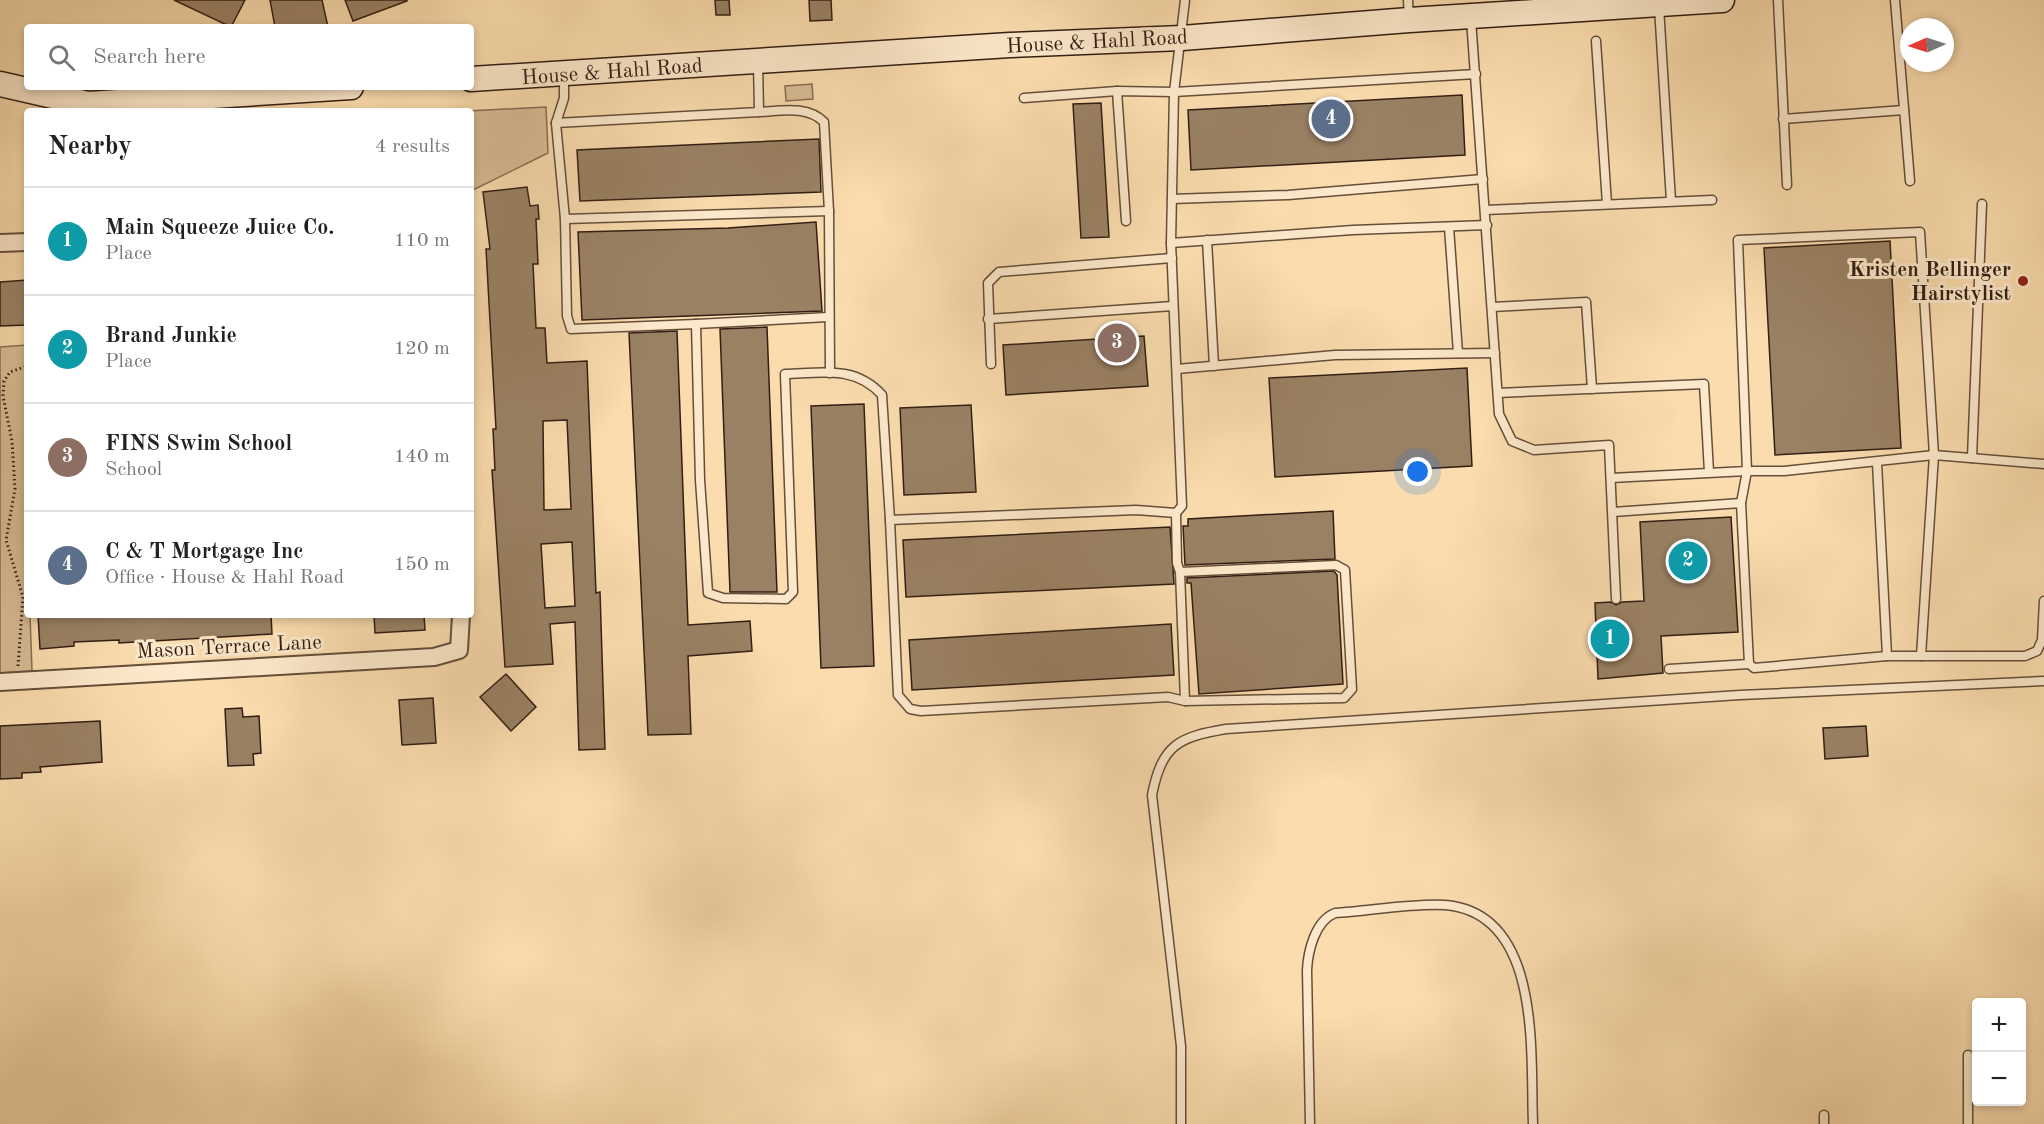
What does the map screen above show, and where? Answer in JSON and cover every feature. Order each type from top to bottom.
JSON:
[{"type":"street","name":"House & Hahl Road","points":[[474,79],[1182,38],[1408,10],[1471,16],[1722,0]]},
{"type":"street","points":[[0,84],[88,107],[312,90]]},
{"type":"street","points":[[0,243],[24,242]]},
{"type":"street","name":"Mason Terrace Lane","points":[[0,682],[434,657],[459,650],[461,618]]},
{"type":"lane","points":[[1185,0],[1174,92],[1171,243],[1182,506],[1176,513],[1177,563],[1180,572],[1185,701]]},
{"type":"lane","points":[[1778,0],[1787,185]]},
{"type":"lane","points":[[1895,0],[1910,181]]},
{"type":"lane","points":[[1659,4],[1671,201]]},
{"type":"lane","points":[[1471,16],[1499,414],[1512,441],[1534,450],[1609,445],[1616,599]]},
{"type":"lane","points":[[1596,41],[1606,204]]},
{"type":"lane","points":[[758,61],[759,112]]},
{"type":"lane","points":[[564,74],[564,98],[556,123],[566,219],[567,316],[571,329],[828,317]]},
{"type":"lane","points":[[1024,98],[1117,92],[1174,92],[1476,74]]},
{"type":"lane","points":[[1117,92],[1126,221]]},
{"type":"lane","points":[[556,123],[796,110],[816,115],[824,122],[829,212],[830,373]]},
{"type":"lane","points":[[1783,119],[1904,110]]},
{"type":"lane","points":[[1172,200],[1288,195],[1483,179]]},
{"type":"lane","points":[[1486,210],[1712,200]]},
{"type":"lane","points":[[1972,458],[1982,204]]},
{"type":"lane","points":[[566,219],[829,212]]},
{"type":"lane","points":[[1171,243],[1487,225]]},
{"type":"lane","points":[[1449,227],[1458,353]]},
{"type":"lane","points":[[1749,664],[1741,503],[1747,471],[1738,240],[1920,232],[1934,455],[1921,656]]},
{"type":"lane","points":[[1207,240],[1214,366]]},
{"type":"lane","points":[[991,364],[988,283],[999,272],[1172,258]]},
{"type":"lane","points":[[1492,307],[1586,302],[1592,389]]},
{"type":"lane","points":[[988,319],[1173,306]]},
{"type":"lane","points":[[696,324],[700,480],[708,593],[723,598],[786,599],[794,592],[785,374],[857,375],[872,384],[882,395],[898,695],[910,708],[921,711],[1168,698],[1185,701],[1344,698],[1352,690],[1345,570],[1336,565],[1180,572]]},
{"type":"lane","points":[[1177,369],[1335,355],[1495,353]]},
{"type":"lane","points":[[1498,393],[1704,384],[1709,472]]},
{"type":"lane","points":[[1611,478],[1709,472],[1784,471],[1934,455],[2044,464]]},
{"type":"lane","points":[[1877,462],[1887,656]]},
{"type":"lane","points":[[1613,512],[1741,503]]},
{"type":"lane","points":[[890,520],[1136,510],[1176,513]]},
{"type":"lane","points":[[1670,669],[1749,664],[1754,668],[1887,656],[2025,656],[2037,651],[2042,640],[2044,601]]},
{"type":"lane","points":[[1181,1124],[1181,1046],[1152,795],[1158,768],[1174,745],[1192,734],[1226,729],[1740,695],[2044,681]]},
{"type":"lane","points":[[1310,1124],[1307,970],[1311,943],[1322,924],[1328,916],[1335,913],[1445,905],[1482,918],[1501,933],[1516,960],[1527,992],[1533,1124]]},
{"type":"lane","points":[[1968,1055],[1968,1124]]},
{"type":"path","points":[[19,681],[22,597],[6,540],[15,489],[12,441],[2,380],[10,372],[24,367]]},
{"type":"shaded area","points":[[812,84],[813,99],[786,101],[785,86]]},
{"type":"shaded area","points":[[546,107],[548,153],[474,190],[474,111]]},
{"type":"shaded area","points":[[24,345],[24,618],[30,618],[32,671],[0,673],[0,347]]},
{"type":"building","points":[[174,0],[245,0],[233,24],[225,24]]},
{"type":"building","points":[[270,0],[322,0],[327,24],[274,24]]},
{"type":"building","points":[[345,0],[407,0],[407,1],[353,21]]},
{"type":"building","points":[[715,0],[729,0],[730,15],[716,15]]},
{"type":"building","points":[[809,0],[831,0],[832,20],[810,21]]},
{"type":"building","points":[[1462,95],[1465,155],[1191,170],[1188,110]]},
{"type":"building","points":[[1101,103],[1109,237],[1081,238],[1073,104]]},
{"type":"building","points":[[819,139],[821,192],[580,201],[577,150]]},
{"type":"building","points":[[527,187],[530,206],[538,205],[539,219],[536,219],[538,264],[533,264],[536,328],[545,328],[547,363],[587,361],[596,593],[600,592],[605,749],[579,750],[575,622],[550,624],[553,664],[505,667],[492,470],[495,470],[493,429],[496,429],[486,249],[490,249],[483,192]],"holes":[[[567,420],[571,509],[544,510],[543,421]],[[572,542],[575,606],[545,608],[541,544]]]},
{"type":"building","points":[[816,222],[822,311],[582,320],[578,232],[728,228]]},
{"type":"building","points":[[1890,241],[1901,448],[1775,455],[1764,248]]},
{"type":"building","points":[[24,280],[24,325],[0,326],[0,282]]},
{"type":"building","points":[[767,327],[777,592],[730,592],[720,329]]},
{"type":"building","points":[[677,331],[688,625],[750,621],[752,651],[688,656],[691,734],[648,735],[629,333]]},
{"type":"building","points":[[1144,336],[1148,386],[1006,395],[1003,345]]},
{"type":"building","points":[[1467,368],[1472,466],[1275,477],[1269,378]]},
{"type":"building","points":[[864,404],[874,666],[821,668],[811,406]]},
{"type":"building","points":[[971,405],[976,492],[904,495],[900,408]]},
{"type":"building","points":[[1333,511],[1335,559],[1185,565],[1183,526],[1188,526],[1188,519]]},
{"type":"building","points":[[1731,517],[1738,632],[1661,636],[1663,673],[1598,679],[1595,603],[1611,602],[1616,605],[1622,602],[1644,601],[1640,522]]},
{"type":"building","points":[[1170,527],[1174,584],[906,597],[903,540]]},
{"type":"building","points":[[1334,571],[1337,575],[1343,684],[1199,694],[1191,583],[1187,583],[1187,578]]},
{"type":"building","points":[[38,618],[271,618],[272,634],[119,643],[119,640],[74,642],[74,646],[40,649]]},
{"type":"building","points":[[374,618],[424,618],[425,630],[375,633]]},
{"type":"building","points":[[1171,624],[1174,675],[912,690],[909,640]]},
{"type":"building","points":[[506,674],[536,707],[511,731],[480,697]]},
{"type":"building","points":[[433,698],[436,743],[402,745],[399,700]]},
{"type":"building","points":[[242,708],[243,717],[259,716],[261,753],[253,754],[254,765],[228,766],[225,709]]},
{"type":"building","points":[[100,721],[102,762],[40,767],[41,772],[22,773],[22,778],[0,779],[0,726]]},
{"type":"building","points":[[1866,726],[1868,756],[1825,759],[1823,728]]},
{"type":"place","name":"C & T Mortgage Inc","points":[[1331,119]]},
{"type":"place","name":"Kristen Bellinger Hairstylist","points":[[2023,281]]},
{"type":"place","name":"FINS Swim School","points":[[1117,343]]},
{"type":"place","name":"Brand Junkie","points":[[1688,561]]},
{"type":"place","name":"Main Squeeze Juice Co.","points":[[1610,639]]}]
